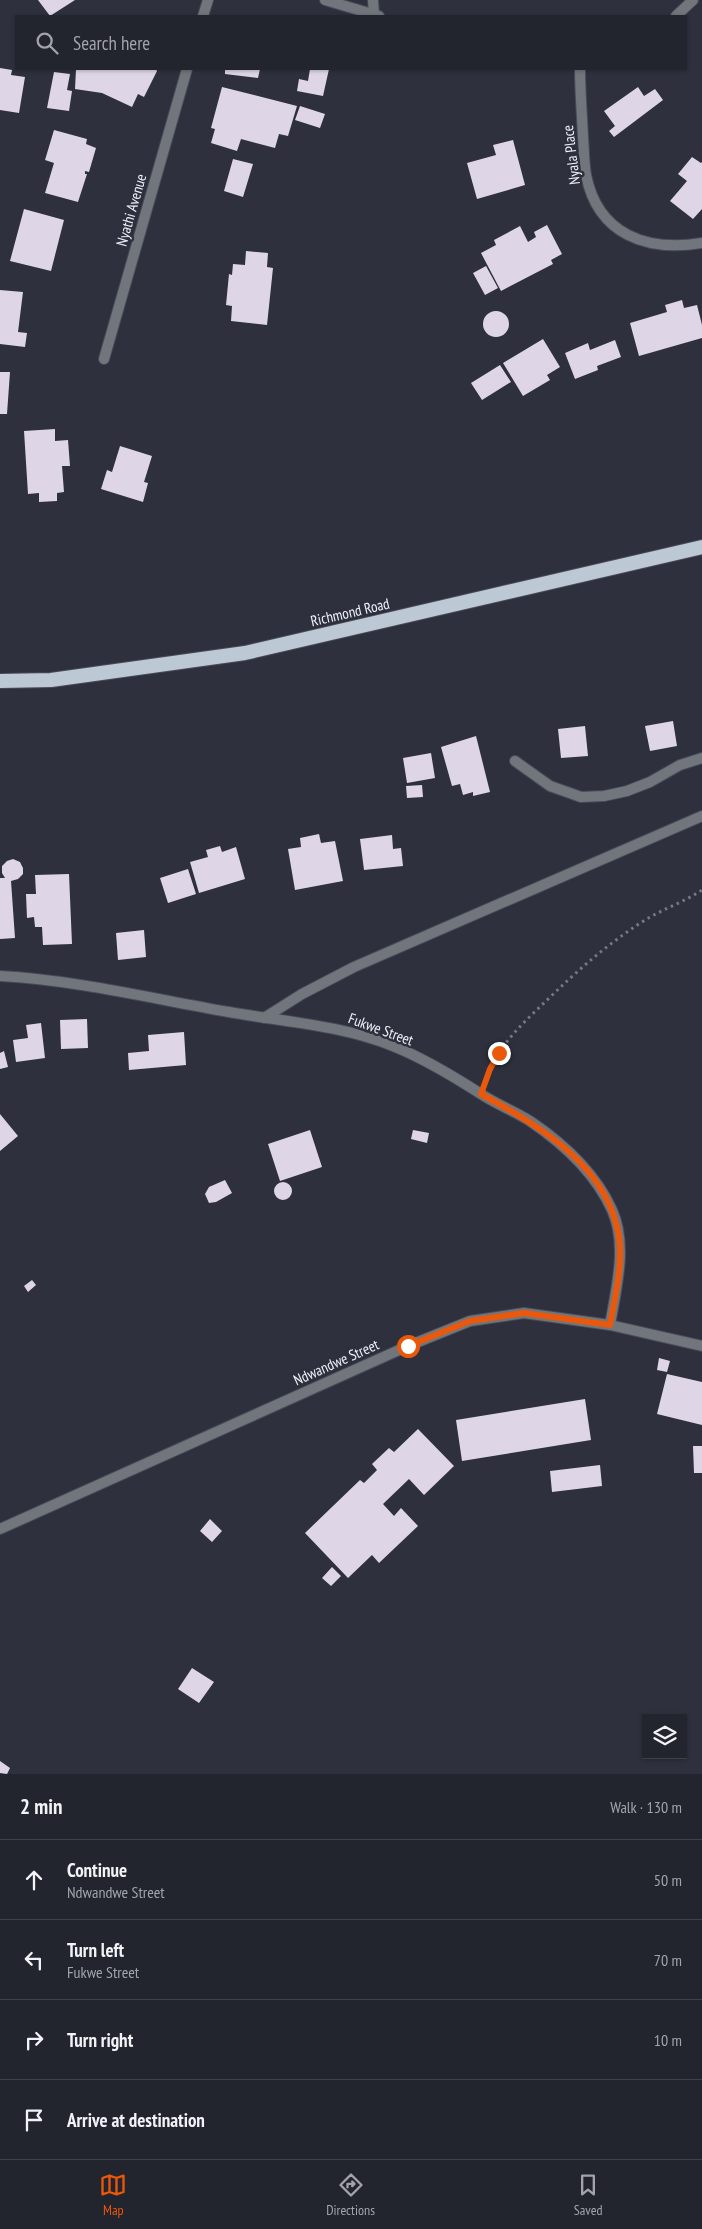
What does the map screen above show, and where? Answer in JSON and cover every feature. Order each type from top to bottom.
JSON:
[{"type":"highway","name":"Richmond Road","points":[[0,681],[51,680],[245,654],[702,547]]},
{"type":"street","points":[[203,15],[208,0]]},
{"type":"street","points":[[325,0],[373,15]]},
{"type":"street","points":[[373,0],[376,15]]},
{"type":"street","points":[[677,15],[693,0]]},
{"type":"street","name":"Nyathi Avenue","points":[[104,359],[187,70]]},
{"type":"street","name":"Nyala Place","points":[[580,70],[586,175],[593,200],[606,219],[622,233],[650,244],[680,246],[702,243]]},
{"type":"street","points":[[515,761],[550,786],[581,797],[604,796],[627,791],[650,782],[680,765],[702,758]]},
{"type":"street","points":[[264,1018],[302,994],[354,967],[700,818]]},
{"type":"street","name":"Fukwe Street","points":[[0,976],[40,979],[264,1018],[334,1028],[393,1046],[463,1082],[530,1121],[582,1162],[600,1187],[613,1212],[619,1239],[619,1270],[610,1325]]},
{"type":"street","name":"Ndwandwe Street","points":[[0,1529],[408,1346],[470,1321],[524,1313],[610,1325],[702,1346]]},
{"type":"path","points":[[481,1094],[490,1069],[518,1028],[581,966],[608,944],[648,918],[688,899],[702,890]]},
{"type":"building","points":[[38,0],[75,0],[52,15],[49,15]]},
{"type":"building","points":[[0,68],[12,70],[11,75],[25,77],[19,113],[0,110]]},
{"type":"building","points":[[76,70],[157,71],[144,97],[138,94],[132,107],[102,93],[75,89]]},
{"type":"building","points":[[225,70],[260,70],[258,78],[225,74]]},
{"type":"building","points":[[310,70],[329,70],[323,96],[297,91],[299,79],[308,81]]},
{"type":"building","points":[[54,72],[70,74],[67,90],[72,91],[69,111],[47,108]]},
{"type":"building","points":[[222,87],[297,106],[288,136],[279,134],[275,148],[241,139],[237,151],[211,143],[215,129],[211,128]]},
{"type":"building","points":[[638,87],[644,96],[655,89],[663,100],[614,137],[609,131],[615,126],[604,111]]},
{"type":"building","points":[[300,106],[325,114],[320,128],[295,120]]},
{"type":"building","points":[[54,130],[87,139],[86,144],[96,148],[89,172],[85,171],[85,174],[87,174],[78,202],[45,193],[54,163],[45,160]]},
{"type":"building","points":[[513,140],[525,185],[477,199],[467,163],[496,155],[493,145]]},
{"type":"building","points":[[692,157],[702,162],[702,209],[693,219],[670,201],[687,181],[678,174]]},
{"type":"building","points":[[233,159],[253,164],[243,197],[224,191]]},
{"type":"building","points":[[24,209],[64,220],[51,271],[10,261]]},
{"type":"building","points":[[547,225],[562,254],[551,260],[553,264],[501,291],[481,253],[496,245],[494,240],[520,226],[528,242],[536,237],[534,232]]},
{"type":"building","points":[[246,251],[268,253],[267,267],[273,268],[267,325],[231,321],[232,306],[226,305],[229,274],[232,275],[233,264],[245,265]]},
{"type":"building","points":[[486,266],[498,288],[485,295],[473,273]]},
{"type":"building","points":[[0,290],[23,292],[18,332],[27,333],[25,347],[0,344]]},
{"type":"building","points":[[682,300],[684,308],[697,305],[702,325],[702,338],[639,356],[630,323],[667,312],[665,305]]},
{"type":"building","points":[[496,311],[505,315],[509,324],[505,333],[496,337],[487,333],[483,324],[487,315]]},
{"type":"building","points":[[543,339],[560,367],[547,375],[550,380],[523,396],[503,363]]},
{"type":"building","points":[[615,340],[621,357],[597,366],[598,370],[575,379],[565,353],[588,343],[590,350]]},
{"type":"building","points":[[500,365],[511,382],[482,400],[471,383]]},
{"type":"building","points":[[0,372],[10,372],[7,414],[0,414]]},
{"type":"building","points":[[55,429],[55,441],[68,440],[70,466],[62,466],[64,492],[57,493],[57,501],[39,502],[39,493],[28,494],[24,431]]},
{"type":"building","points":[[120,446],[152,456],[144,482],[148,483],[143,502],[101,489],[107,470],[112,472]]},
{"type":"building","points":[[673,721],[677,746],[650,751],[645,726]]},
{"type":"building","points":[[585,726],[588,756],[561,758],[558,729]]},
{"type":"building","points":[[476,736],[490,792],[473,796],[473,792],[463,795],[460,784],[452,786],[441,747]]},
{"type":"building","points":[[431,753],[435,778],[407,783],[403,758]]},
{"type":"building","points":[[422,785],[423,797],[407,798],[406,786]]},
{"type":"building","points":[[319,834],[321,843],[335,841],[343,881],[295,890],[288,849],[301,847],[300,838]]},
{"type":"building","points":[[392,835],[393,849],[401,848],[403,866],[364,870],[360,839]]},
{"type":"building","points":[[220,846],[222,852],[236,847],[245,879],[199,893],[190,862],[208,857],[206,850]]},
{"type":"building","points":[[13,859],[20,862],[23,868],[23,874],[18,879],[11,881],[15,938],[0,939],[0,878],[5,878],[2,873],[2,866],[7,861]]},
{"type":"building","points":[[188,869],[196,894],[168,903],[160,878]]},
{"type":"building","points":[[69,874],[72,944],[43,945],[42,927],[35,927],[34,917],[27,918],[26,894],[36,894],[35,875]]},
{"type":"building","points":[[144,930],[146,957],[118,960],[116,933]]},
{"type":"building","points":[[87,1019],[88,1048],[61,1049],[60,1020]]},
{"type":"building","points":[[41,1023],[45,1058],[16,1062],[13,1040],[28,1038],[26,1025]]},
{"type":"building","points":[[184,1032],[186,1065],[129,1070],[128,1053],[149,1051],[148,1035]]},
{"type":"building","points":[[4,1051],[8,1067],[0,1069],[0,1053]]},
{"type":"building","points":[[0,1114],[18,1136],[0,1151]]},
{"type":"building","points":[[310,1130],[322,1167],[280,1181],[268,1144]]},
{"type":"building","points":[[413,1130],[429,1133],[427,1143],[411,1139]]},
{"type":"building","points":[[225,1180],[232,1193],[216,1202],[209,1203],[205,1194],[209,1187]]},
{"type":"building","points":[[279,1182],[287,1182],[292,1187],[290,1198],[279,1200],[274,1195],[274,1187]]},
{"type":"building","points":[[32,1280],[36,1285],[28,1292],[24,1286]]},
{"type":"building","points":[[659,1358],[670,1361],[667,1372],[657,1370]]},
{"type":"building","points":[[667,1374],[702,1382],[702,1425],[657,1414]]},
{"type":"building","points":[[585,1399],[591,1440],[462,1461],[456,1420]]},
{"type":"building","points":[[418,1429],[454,1466],[424,1495],[409,1479],[383,1504],[394,1516],[401,1508],[418,1526],[379,1563],[372,1555],[348,1578],[305,1533],[360,1480],[364,1483],[377,1470],[372,1464],[389,1448],[394,1452]]},
{"type":"building","points":[[693,1446],[702,1446],[702,1473],[694,1473]]},
{"type":"building","points":[[600,1465],[602,1486],[552,1492],[550,1471]]},
{"type":"building","points":[[210,1519],[222,1531],[212,1542],[200,1531]]},
{"type":"building","points":[[332,1567],[341,1576],[331,1586],[322,1578]]},
{"type":"building","points":[[192,1668],[214,1682],[199,1703],[178,1689]]},
{"type":"building","points":[[0,1761],[10,1768],[7,1774],[0,1773]]},
{"type":"route","points":[[408,1346],[470,1321],[524,1313],[610,1325],[619,1270],[619,1239],[613,1212],[600,1187],[582,1162],[530,1121],[481,1094],[490,1069],[499,1053]]}]
